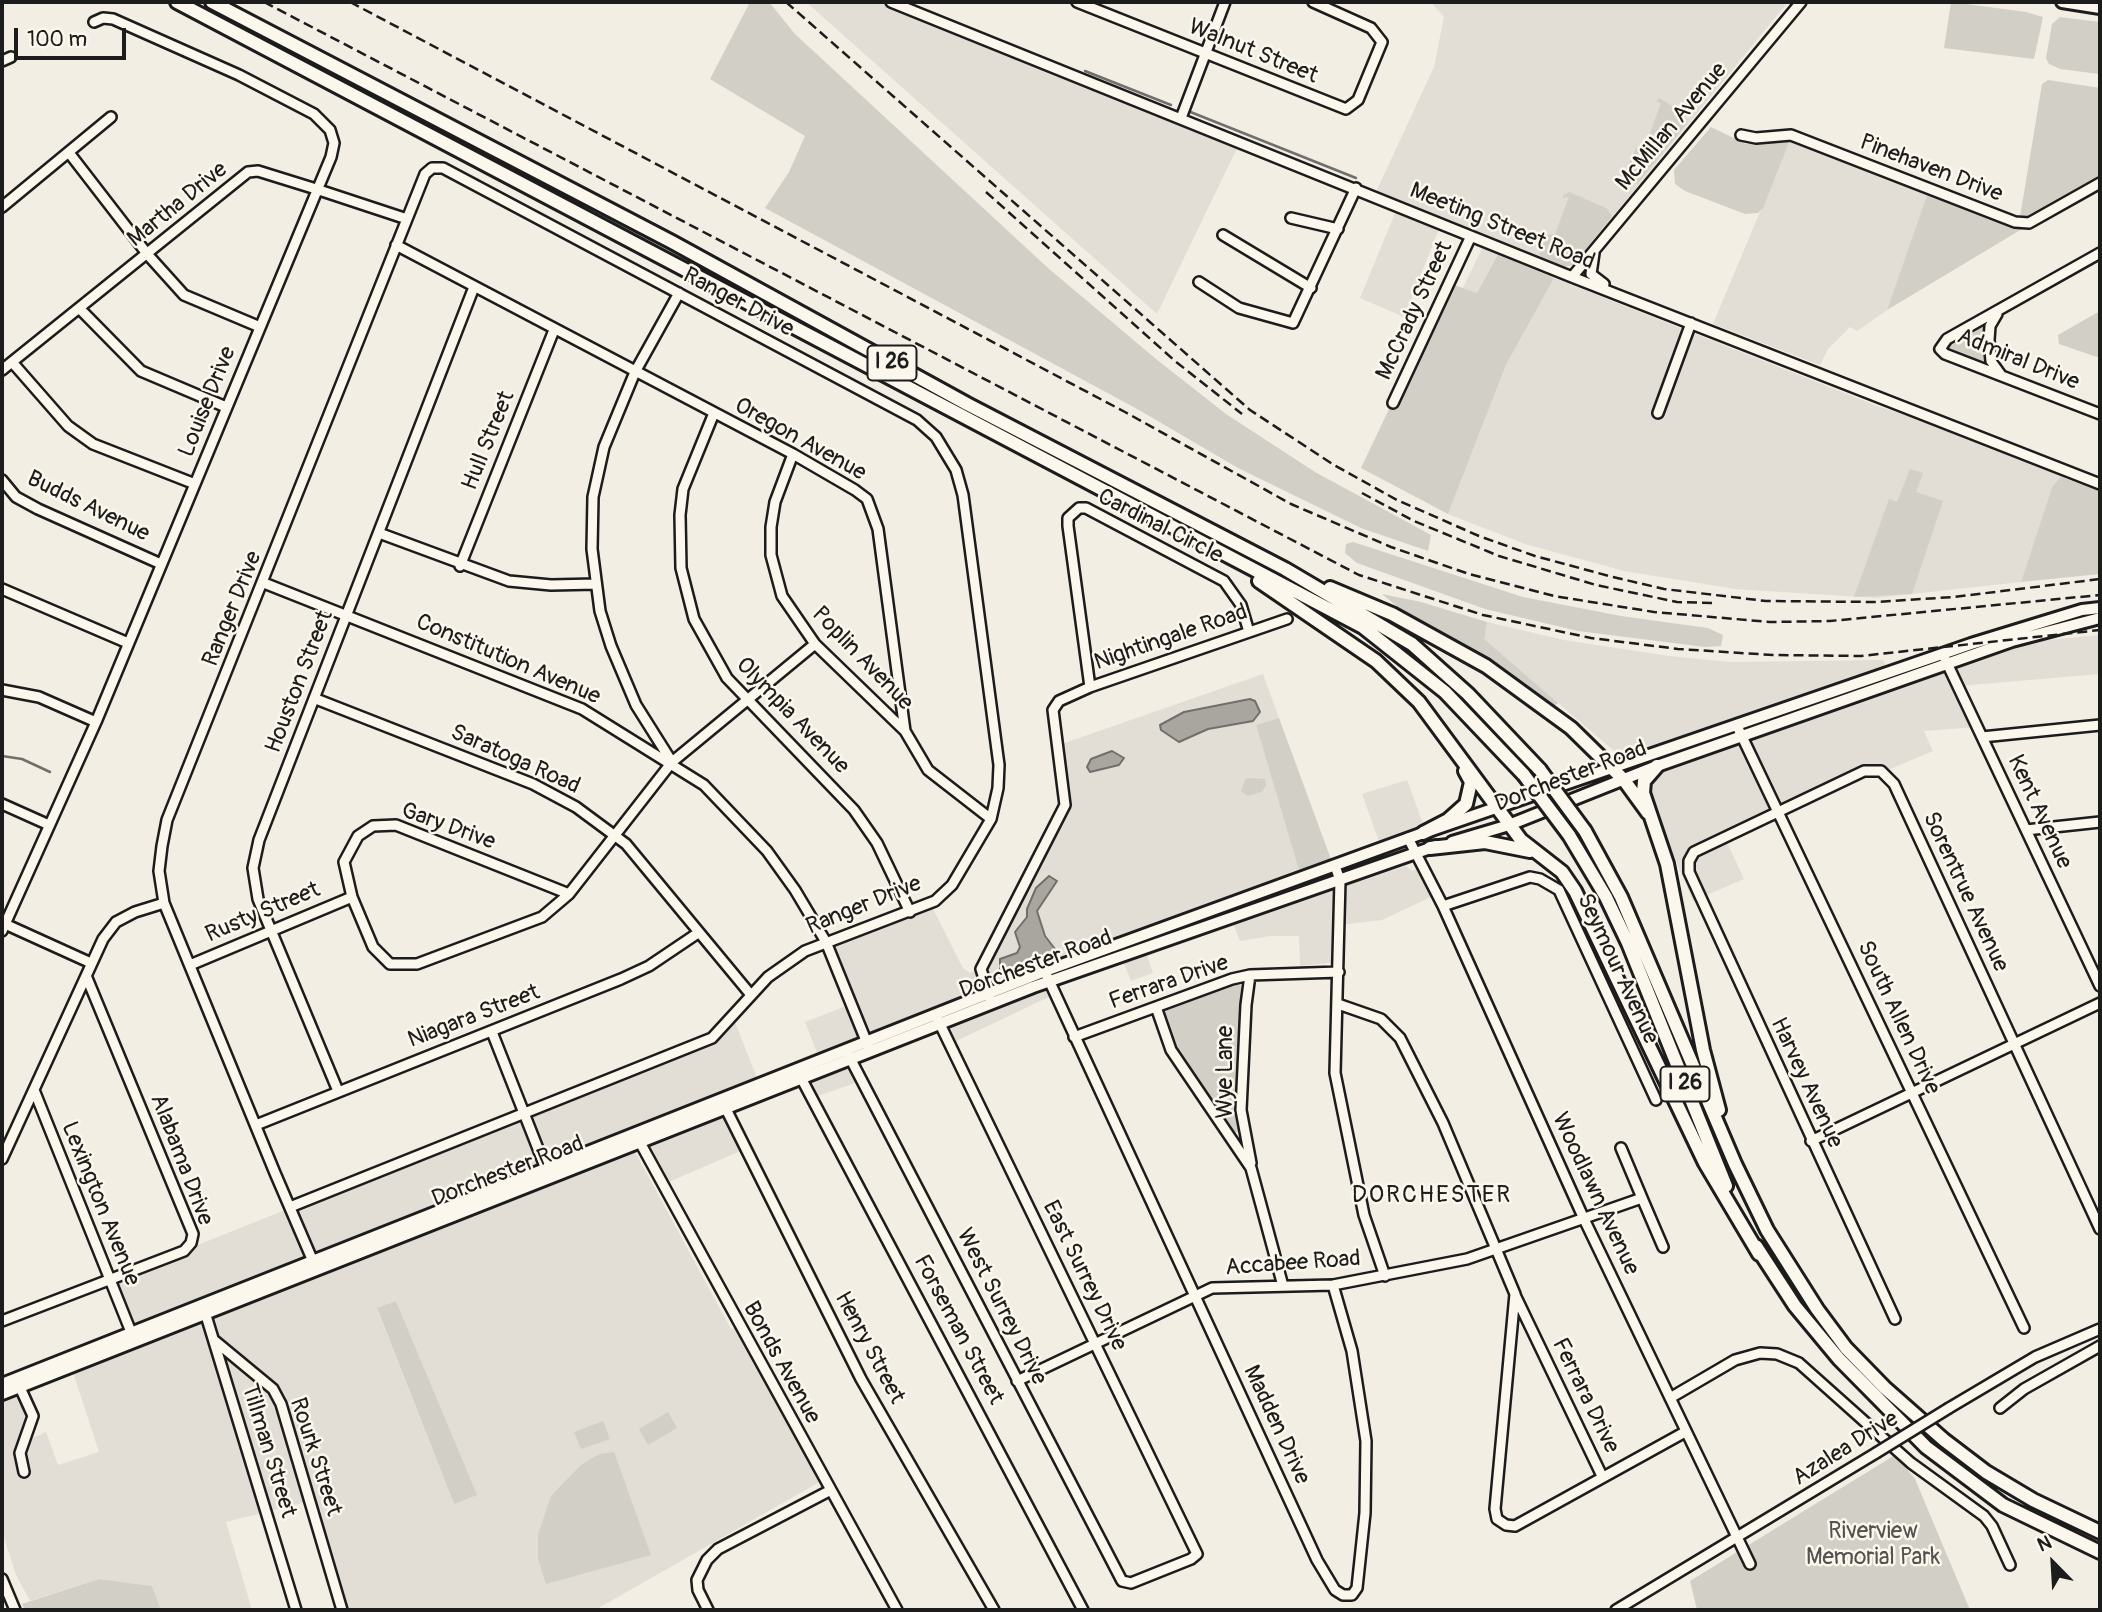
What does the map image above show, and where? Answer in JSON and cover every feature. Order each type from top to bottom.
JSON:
[{"type":"highway","name":"I 26","points":[[177,2],[1363,627],[1445,692],[1524,775],[1569,835],[1615,913],[1732,1198],[1759,1254],[1795,1306],[1839,1359],[1926,1447],[2003,1505],[2100,1552]]},
{"type":"highway","name":"I 26","points":[[212,2],[671,242],[967,404],[1285,569],[1412,644],[1476,702],[1540,770],[1585,831],[1621,897],[1735,1164],[1767,1230],[1817,1309],[1846,1348],[1885,1388],[1986,1472],[2034,1500],[2100,1532]]},
{"type":"highway","points":[[1172,527],[1275,592],[1376,661],[1419,702],[1521,840],[1562,872],[1575,891],[1705,1163],[1759,1254]]},
{"type":"highway","points":[[1285,569],[1392,614],[1486,666],[1571,728],[1624,780],[1648,813]]},
{"type":"highway","points":[[1423,833],[1458,813],[1470,794],[1471,782],[1453,746]]},
{"type":"highway","points":[[1657,766],[1643,785],[1648,813],[1667,864],[1703,1050],[1735,1164]]},
{"type":"highway","points":[[1430,848],[1485,842],[1540,853]]},
{"type":"main road","points":[[2062,2],[2100,8]]},
{"type":"main road","name":"Dorchester Road","points":[[1945,659],[2006,632],[2082,610],[2100,608]]},
{"type":"main road","name":"Dorchester Road","points":[[2,1384],[18,1382],[1047,976],[1408,838],[1613,768],[1739,731],[1945,659],[2100,618]]},
{"type":"main road","name":"Dorchester Road","points":[[1047,976],[1414,853],[1509,825],[1739,731]]},
{"type":"main road","name":"Dorchester Road","points":[[2,1394],[18,1382],[131,1332],[204,1309]]},
{"type":"street","name":"Meeting Street Road","points":[[891,2],[1572,277],[2100,484]]},
{"type":"street","name":"Walnut Street","points":[[1077,2],[1346,109],[1359,100],[1382,48],[1379,35],[1313,2]]},
{"type":"street","points":[[1181,118],[1225,2]]},
{"type":"street","name":"McMillan Avenue","points":[[1572,277],[1801,2]]},
{"type":"street","name":"Louise Drive","points":[[3,927],[96,722],[334,143],[330,130],[314,114],[239,75],[113,19],[103,18],[94,22]]},
{"type":"street","points":[[2,207],[70,154],[111,117]]},
{"type":"street","name":"Pinehaven Drive","points":[[1741,135],[1756,138],[1791,135],[2015,222],[2029,223],[2100,183]]},
{"type":"street","points":[[70,154],[148,255],[184,295],[260,327]]},
{"type":"street","name":"Ranger Drive","points":[[290,1207],[712,1038],[777,970],[805,951],[934,901],[953,885],[991,819],[999,765],[963,495],[956,470],[947,452],[917,420],[443,168],[432,168],[425,174],[396,245],[264,583],[167,820],[159,871],[164,903],[290,1207],[315,1265]]},
{"type":"street","name":"Martha Drive","points":[[2,370],[248,172],[258,171],[316,188],[407,219]]},
{"type":"street","points":[[1199,282],[1238,308],[1289,324],[1296,320],[1356,188]]},
{"type":"street","points":[[1291,218],[1338,229]]},
{"type":"street","points":[[1223,234],[1311,288]]},
{"type":"street","name":"McCrady Street","points":[[1393,402],[1471,236]]},
{"type":"street","name":"Oregon Avenue","points":[[396,245],[793,454],[855,489],[866,499],[874,514],[905,731],[928,771],[991,819]]},
{"type":"street","points":[[1596,249],[1591,274],[1606,285],[1608,291]]},
{"type":"street","name":"Admiral Drive","points":[[2100,253],[1947,339],[1940,349],[1945,355],[2100,414]]},
{"type":"street","name":"Houston Street","points":[[338,1091],[258,899],[253,868],[259,841],[474,287]]},
{"type":"street","points":[[672,762],[636,705],[611,646],[596,584],[592,549],[593,497],[604,447],[635,372],[679,293]]},
{"type":"street","points":[[79,308],[141,370],[226,407]]},
{"type":"street","points":[[1998,312],[1990,326],[1989,340],[1991,361],[2002,376]]},
{"type":"street","points":[[1658,413],[1691,323]]},
{"type":"street","name":"Hull Street","points":[[460,566],[554,330]]},
{"type":"street","points":[[12,362],[68,426],[93,444],[195,484]]},
{"type":"street","name":"Olympia Avenue","points":[[714,413],[683,489],[680,514],[681,568],[694,619],[727,678],[854,810],[887,862],[910,912]]},
{"type":"street","name":"Poplin Avenue","points":[[793,454],[775,502],[771,555],[782,596],[815,644],[905,731]]},
{"type":"street","name":"Budds Avenue","points":[[2,480],[16,497],[38,509],[161,564]]},
{"type":"street","name":"Cardinal Circle","points":[[1090,687],[1068,526],[1068,518],[1079,508],[1086,508],[1224,581],[1241,605],[1248,632]]},
{"type":"street","points":[[379,533],[460,566],[509,581],[551,585],[596,584]]},
{"type":"street","name":"Constitution Avenue","points":[[264,583],[582,709],[672,762],[704,785],[766,851],[795,890],[826,942],[868,1047]]},
{"type":"street","points":[[2,589],[128,643]]},
{"type":"street","name":"Nightingale Road","points":[[990,999],[981,968],[1065,805],[1053,710],[1059,701],[1090,687],[1287,619]]},
{"type":"street","name":"Gary Drive","points":[[569,894],[396,825],[384,824],[358,836],[345,854],[344,869],[352,897],[378,955],[390,964],[417,964],[542,917],[569,894],[672,762],[815,644]]},
{"type":"street","name":"Kent Avenue","points":[[1945,659],[2100,986]]},
{"type":"street","points":[[2,690],[39,697],[96,722]]},
{"type":"street","name":"Saratoga Road","points":[[316,699],[533,784],[576,807],[614,833],[668,892],[698,933],[751,995]]},
{"type":"street","points":[[1982,737],[2100,725]]},
{"type":"street","name":"South Allen Drive","points":[[1739,731],[2024,1328]]},
{"type":"street","name":"Sorentrue Avenue","points":[[1689,860],[1694,852],[1864,771],[1881,771],[1889,777],[2100,1229]]},
{"type":"street","points":[[2,804],[49,825]]},
{"type":"street","points":[[2026,830],[2100,822]]},
{"type":"street","name":"Woodlawn Avenue","points":[[1408,838],[1443,906],[1584,1219],[1749,1564]]},
{"type":"street","name":"Harvey Avenue","points":[[1689,860],[1689,873],[1895,1319]]},
{"type":"street","points":[[1335,866],[1340,880],[1335,1073],[1364,1215],[1385,1276]]},
{"type":"street","name":"Seymour Avenue","points":[[1443,906],[1530,877],[1540,879],[1559,890],[1656,1100]]},
{"type":"street","name":"Rusty Street","points":[[190,965],[270,929],[352,897]]},
{"type":"street","points":[[2,899],[12,904]]},
{"type":"street","points":[[2,1158],[88,978],[103,939],[117,922],[135,912],[164,903]]},
{"type":"street","points":[[3,927],[92,963]]},
{"type":"street","name":"Niagara Street","points":[[256,1125],[649,967],[698,933]]},
{"type":"street","name":"Ferrara Drive","points":[[1074,1037],[1250,975],[1339,972]]},
{"type":"street","name":"Wye Lane","points":[[1250,975],[1245,1005],[1241,1110],[1251,1168],[1283,1286]]},
{"type":"street","name":"Madden Drive","points":[[1047,976],[1317,1560],[1335,1590],[1352,1595],[1357,1588],[1365,1513],[1366,1441],[1352,1351],[1332,1285]]},
{"type":"street","name":"Alabama Drive","points":[[2,1321],[184,1251],[191,1243],[193,1234],[88,978]]},
{"type":"street","points":[[1811,1141],[2100,1003]]},
{"type":"street","name":"Ferrara Drive","points":[[1338,1004],[1381,1019],[1400,1038],[1443,1123],[1494,1251],[1602,1476]]},
{"type":"street","name":"Wye Lane","points":[[1156,1007],[1171,1050],[1251,1168]]},
{"type":"street","name":"East Surrey Drive","points":[[938,1020],[1197,1553],[1131,1583],[1122,1581]]},
{"type":"street","points":[[492,1032],[548,1174]]},
{"type":"street","name":"West Surrey Drive","points":[[848,1055],[1122,1581]]},
{"type":"street","name":"Forseman Street","points":[[799,1074],[1083,1610]]},
{"type":"street","name":"Lexington Avenue","points":[[34,1090],[131,1332]]},
{"type":"street","name":"Henry Street","points":[[723,1104],[861,1379],[993,1610]]},
{"type":"street","name":"Bonds Avenue","points":[[637,1138],[829,1491],[897,1610]]},
{"type":"street","points":[[1621,1148],[1662,1247]]},
{"type":"street","name":"Accabee Road","points":[[1017,1381],[1097,1346],[1212,1288],[1332,1285],[1385,1276],[1494,1251],[1642,1198]]},
{"type":"street","name":"Ferrara Drive","points":[[1515,1294],[1495,1509],[1497,1519],[1506,1525],[1515,1526],[1685,1432]]},
{"type":"street","name":"Tillman Street","points":[[204,1309],[296,1610]]},
{"type":"street","name":"Azalea Drive","points":[[1616,1610],[2035,1357],[2100,1329]]},
{"type":"street","name":"Rourk Street","points":[[214,1340],[272,1389],[281,1404],[342,1610]]},
{"type":"street","points":[[2000,1408],[2024,1390],[2100,1346]]},
{"type":"street","points":[[1670,1398],[1735,1360],[1760,1353],[1777,1354],[1799,1363],[1911,1463],[1984,1516],[1992,1526],[2010,1564]]},
{"type":"street","points":[[18,1382],[33,1416],[20,1452],[24,1472]]},
{"type":"street","points":[[703,1608],[697,1580],[712,1555],[829,1491]]},
{"type":"street","points":[[2,1579],[15,1610]]},
{"type":"shaded area","points":[[806,2],[881,2],[1238,146],[1157,314]]},
{"type":"shaded area","points":[[1431,2],[1788,2],[1573,265],[1563,267],[1376,192],[1434,67],[1444,17]]},
{"type":"shaded area","points":[[1790,140],[1928,194],[1887,310],[1857,331],[1850,327],[1828,349],[1820,365],[1713,324]]},
{"type":"shaded area","points":[[1398,206],[1441,224],[1404,317],[1360,298]]},
{"type":"shaded area","points":[[1485,242],[1501,248],[1477,293],[1463,288]]},
{"type":"shaded area","points":[[1554,278],[1880,407],[1949,429],[2065,477],[2052,487],[2021,582],[1876,598],[1735,589],[1624,571],[1525,544],[1448,514],[1506,365]]},
{"type":"shaded area","points":[[1487,622],[1564,640],[1669,656],[1731,662],[1883,660],[1887,668],[1655,748],[1620,756],[1483,639]]},
{"type":"shaded area","points":[[2100,635],[2100,674],[1959,686],[1977,727],[1924,731],[1933,751],[1883,772],[1873,770],[1725,838],[1744,879],[1693,901],[1647,791],[1658,774],[2046,636],[2047,640]]},
{"type":"shaded area","points":[[1263,674],[1279,718],[1256,725],[1300,874],[996,984],[818,1055],[805,1022],[851,1004],[826,942],[930,903],[963,968],[970,973],[981,968],[1065,805],[1056,746]]},
{"type":"shaded area","points":[[1250,699],[1255,701],[1260,712],[1253,721],[1208,729],[1179,742],[1161,730],[1160,725],[1184,712]]},
{"type":"shaded area","points":[[1112,751],[1124,758],[1119,765],[1090,772],[1087,767],[1091,759]]},
{"type":"shaded area","points":[[1407,780],[1424,826],[1380,844],[1362,794]]},
{"type":"shaded area","points":[[1406,866],[1412,871],[1422,867],[1437,894],[1382,920],[1340,925],[1339,962],[1300,966],[1299,936],[1271,936],[1240,941],[1233,923]]},
{"type":"shaded area","points":[[1049,876],[1057,881],[1037,911],[1045,936],[1055,949],[1052,954],[1016,970],[1007,972],[1000,969],[1000,959],[1017,953],[1020,947],[1015,932],[1027,917],[1027,909],[1036,888]]},
{"type":"shaded area","points":[[1146,953],[1153,973],[1131,981],[1123,961]]},
{"type":"shaded area","points":[[1052,987],[1055,994],[950,1044],[942,1028]]},
{"type":"shaded area","points":[[733,1017],[757,1078],[129,1327],[110,1280],[696,1046]]},
{"type":"shaded area","points":[[852,1063],[861,1081],[812,1098],[804,1083]]},
{"type":"shaded area","points":[[727,1113],[745,1149],[662,1185],[642,1147]]},
{"type":"shaded area","points":[[634,1150],[731,1329],[739,1326],[823,1480],[595,1610],[342,1610],[310,1501],[226,1522],[252,1610],[161,1610],[152,1586],[99,1579],[30,1601],[16,1575],[2,1531],[2,1400],[22,1392],[31,1410],[24,1442],[46,1432],[58,1465],[99,1452],[73,1372]],"holes":[[[396,1301],[469,1477],[454,1504],[377,1309]]]},
{"type":"green space","points":[[750,2],[769,2],[795,34],[1048,268],[1156,359],[1226,414],[1315,472],[1431,535],[1428,551],[1361,528],[1238,468],[1139,410],[765,208],[789,172],[805,136],[710,79]]},
{"type":"green space","points":[[1951,2],[2026,12],[2043,17],[2034,59],[1944,48]]},
{"type":"green space","points":[[2060,17],[2100,22],[2099,74],[2060,69],[2049,64],[2046,58],[2052,24]]},
{"type":"green space","points":[[2048,80],[2100,88],[2100,178],[2025,219],[2020,217],[2042,84]]},
{"type":"green space","points":[[1659,98],[1683,113],[1687,123],[1637,184],[1631,183],[1625,177],[1625,172],[1636,148],[1644,149],[1661,103],[1656,101]]},
{"type":"green space","points":[[1711,127],[1746,144],[1778,138],[1790,140],[1763,208],[1758,213],[1745,214],[1685,191],[1675,184],[1674,170]]},
{"type":"green space","points":[[1569,192],[1606,208],[1612,216],[1573,265],[1563,267],[1544,260],[1539,254],[1545,235],[1555,234],[1569,197],[1563,198],[1563,195]]},
{"type":"green space","points":[[1928,194],[2022,229],[1887,310],[1924,204]]},
{"type":"green space","points":[[1498,254],[1554,278],[1506,365],[1448,514],[1361,468],[1449,283],[1477,293]]},
{"type":"green space","points":[[2100,311],[2100,358],[2059,344],[2058,335]]},
{"type":"green space","points":[[1981,326],[1985,330],[1985,364],[1948,351],[1950,343]]},
{"type":"green space","points":[[1910,469],[1923,473],[1916,492],[1943,501],[1912,594],[1854,597],[1889,499],[1897,502]]},
{"type":"green space","points":[[2061,477],[2100,491],[2100,574],[2021,582],[2052,487]]},
{"type":"green space","points":[[1353,542],[1523,597],[1621,616],[1708,628],[1723,635],[1721,646],[1705,647],[1578,631],[1485,609],[1357,563],[1345,553],[1346,544]]},
{"type":"green space","points":[[1382,594],[1421,602],[1487,622],[1484,639],[1558,703],[1552,708],[1496,667],[1422,627]]},
{"type":"green space","points":[[1279,718],[1332,862],[1300,874],[1256,725]]},
{"type":"green space","points":[[1246,778],[1265,779],[1266,786],[1261,792],[1248,796],[1241,791]]},
{"type":"green space","points":[[1233,982],[1241,986],[1236,1088],[1240,1131],[1234,1133],[1230,1132],[1173,1048],[1161,1015],[1168,1005]]},
{"type":"green space","points":[[396,1301],[477,1495],[454,1504],[377,1308]]},
{"type":"green space","points":[[668,1412],[677,1428],[648,1445],[639,1429]]},
{"type":"green space","points":[[603,1421],[610,1439],[581,1449],[574,1432]]},
{"type":"green space","points":[[614,1452],[651,1555],[546,1584],[538,1559],[538,1535],[551,1496],[581,1465],[599,1454]]},
{"type":"green space","name":"Riverview Memorial Park","points":[[1895,1455],[1915,1479],[1970,1610],[1697,1610],[1690,1581]]},
{"type":"green space","points":[[99,1579],[152,1586],[161,1610],[25,1610],[22,1604]]},
{"type":"waterway","points":[[1085,71],[1171,105]]},
{"type":"waterway","points":[[1188,111],[1356,178]]},
{"type":"waterway","points":[[2,756],[22,759],[50,772]]},
{"type":"railway","points":[[264,2],[1359,575],[1483,615],[1591,638],[1678,649],[1773,655],[1861,656],[2100,630]]},
{"type":"railway","points":[[350,2],[1125,412],[1291,504],[1391,547],[1469,574],[1554,596],[1654,612],[1770,622],[1830,621],[2100,595]]},
{"type":"railway","points":[[786,2],[1250,410],[1334,465],[1397,500],[1479,536],[1535,556],[1664,589],[1766,601],[1875,602],[1954,597],[2100,579]]},
{"type":"railway","points":[[986,192],[1175,361],[1242,414]]},
{"type":"railway","points":[[1362,493],[1414,521],[1499,556],[1596,585],[1677,602],[1713,603]]},
{"type":"district","name":"DORCHESTER","points":[[1432,1196]]}]
